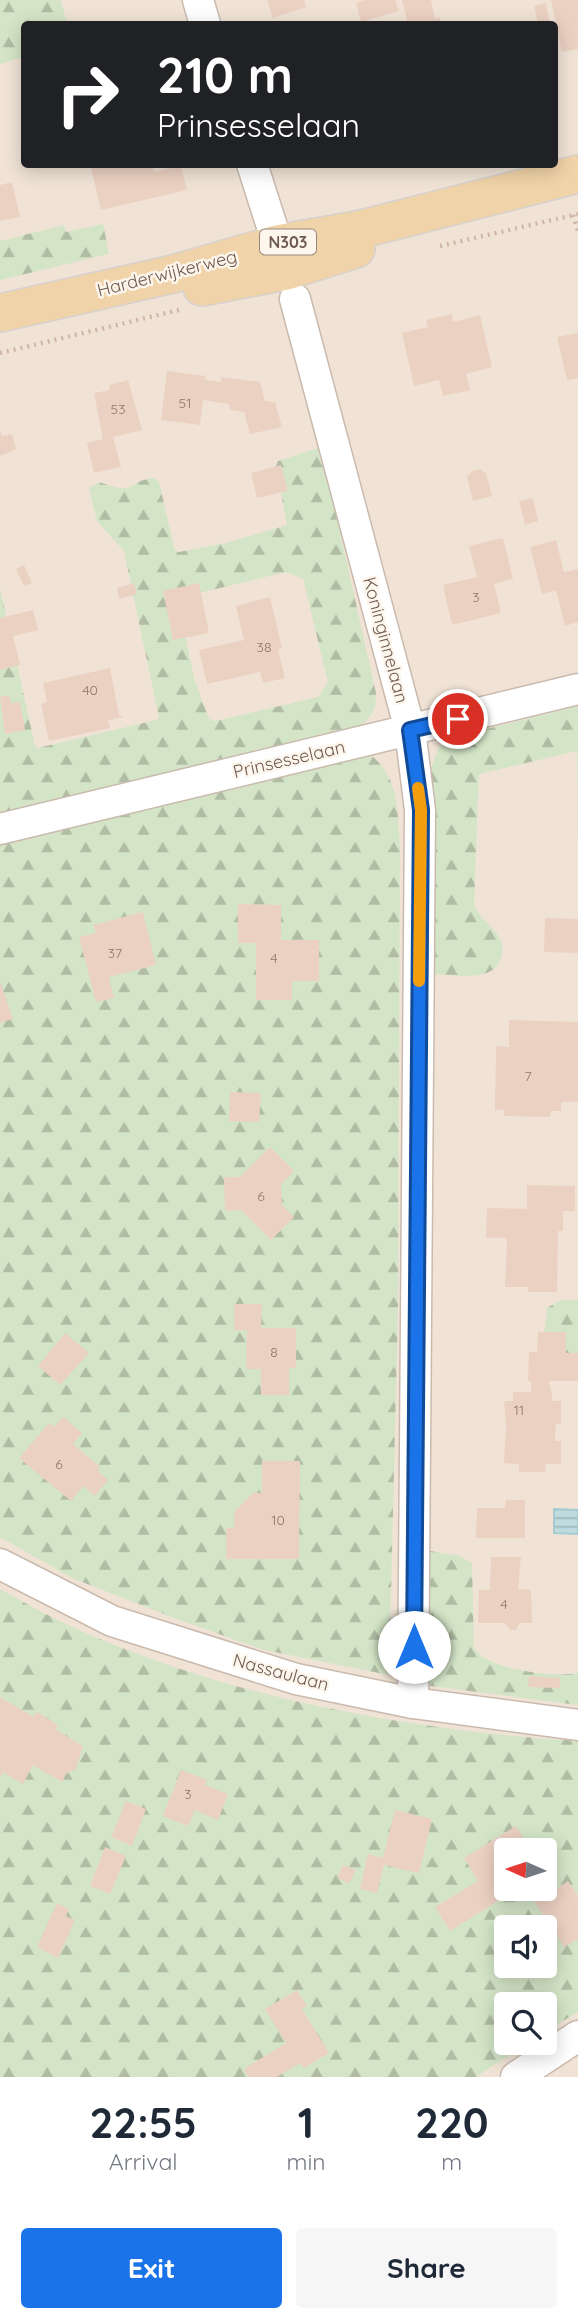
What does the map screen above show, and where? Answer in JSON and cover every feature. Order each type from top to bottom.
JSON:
[{"type":"main road","name":"Harderwijkerweg","points":[[0,313],[173,274],[286,271],[362,229],[578,174]]},
{"type":"main road","name":"Harderwijkerweg","points":[[0,332],[178,291],[286,271],[364,246],[576,206]]},
{"type":"street","points":[[198,0],[204,21]]},
{"type":"street","name":"Koninginnelaan","points":[[253,168],[286,271],[410,730],[421,810],[413,1703]]},
{"type":"street","name":"Prinsesselaan","points":[[0,828],[578,690]]},
{"type":"street","name":"Nassaulaan","points":[[0,1564],[112,1621],[296,1679],[413,1703],[578,1725]]},
{"type":"street","points":[[516,2077],[578,2036]]},
{"type":"path","points":[[576,206],[578,231]]},
{"type":"path","points":[[0,353],[184,308]]},
{"type":"shaded area","points":[[0,0],[578,0],[578,2077],[0,2077]]},
{"type":"green space","points":[[0,0],[61,0],[66,21],[21,21],[21,58],[0,64]]},
{"type":"green space","points":[[103,224],[109,254],[0,280],[0,241],[64,225],[66,232]]},
{"type":"green space","points":[[321,447],[376,693],[371,716],[360,726],[0,813],[0,588],[35,746],[38,748],[156,720],[159,718],[124,551],[97,521],[89,488],[99,482],[127,488],[155,478],[159,482],[175,551],[179,552],[226,543],[287,525],[276,466],[278,461]],"holes":[[[286,572],[303,579],[328,682],[318,697],[215,721],[209,719],[195,681],[179,608],[187,596]]]},
{"type":"green space","points":[[578,706],[578,844],[577,751],[479,774],[474,904],[499,937],[502,955],[491,971],[483,974],[430,974],[431,768],[438,749],[451,738]]},
{"type":"green space","points":[[372,756],[388,775],[392,786],[400,846],[398,1307],[389,1675],[264,1650],[72,1578],[0,1537],[0,844],[43,831],[354,757]]},
{"type":"green space","points":[[561,1300],[578,1300],[578,1372],[544,1334],[547,1308]]},
{"type":"green space","points":[[425,1550],[460,1556],[472,1563],[474,1648],[481,1656],[522,1671],[578,1673],[578,1705],[423,1685]]},
{"type":"green space","points":[[0,1589],[65,1623],[133,1652],[205,1677],[280,1697],[430,1726],[578,1741],[578,2012],[557,2024],[557,1992],[494,1992],[494,2055],[509,2055],[476,2077],[0,2077]]},
{"type":"water","points":[[554,1509],[578,1510],[578,1534],[554,1533]]},
{"type":"building","points":[[267,0],[304,0],[306,7],[273,18]]},
{"type":"building","points":[[365,0],[395,0],[399,11],[361,21],[356,3]]},
{"type":"building","points":[[402,0],[431,0],[435,19],[440,18],[440,21],[407,21]]},
{"type":"building","points":[[551,0],[578,0],[578,49],[562,52],[558,21],[555,21]]},
{"type":"building","points":[[546,3],[549,21],[537,21],[534,6]]},
{"type":"building","points":[[91,168],[153,168],[154,172],[182,168],[187,190],[101,210]]},
{"type":"building","points":[[12,182],[20,217],[0,221],[0,185]]},
{"type":"building","points":[[452,314],[453,322],[480,315],[492,367],[466,374],[470,390],[443,396],[439,380],[414,386],[402,333],[428,327],[426,320]]},
{"type":"building","points":[[578,333],[578,378],[567,380],[557,337]]},
{"type":"building","points":[[167,371],[206,376],[205,380],[221,382],[221,377],[260,382],[265,401],[275,402],[282,427],[250,434],[244,412],[230,410],[229,404],[203,400],[200,425],[161,420]]},
{"type":"building","points":[[128,380],[142,430],[113,437],[121,467],[94,473],[87,443],[103,439],[94,393],[110,390],[109,385]]},
{"type":"building","points":[[0,430],[2,436],[12,434],[16,449],[0,456]]},
{"type":"building","points":[[281,465],[288,491],[257,498],[251,473]]},
{"type":"building","points":[[480,469],[486,473],[492,496],[473,501],[467,477],[472,471]]},
{"type":"building","points":[[533,498],[538,521],[525,525],[519,501]]},
{"type":"building","points":[[503,538],[513,579],[494,584],[501,613],[452,625],[443,585],[477,577],[469,546]]},
{"type":"building","points":[[556,540],[564,572],[578,569],[578,622],[565,626],[556,590],[542,594],[530,547]]},
{"type":"building","points":[[24,565],[32,583],[24,586],[16,569]]},
{"type":"building","points":[[134,583],[137,594],[119,599],[117,588]]},
{"type":"building","points":[[199,583],[209,633],[173,640],[163,591]]},
{"type":"building","points":[[270,597],[282,648],[278,649],[285,678],[263,683],[260,672],[207,684],[199,650],[244,640],[236,606]]},
{"type":"building","points":[[33,610],[38,630],[13,636],[20,665],[0,670],[0,618]]},
{"type":"building","points":[[110,668],[119,715],[124,717],[108,720],[110,728],[49,741],[41,704],[47,702],[43,683]]},
{"type":"building","points":[[9,695],[11,703],[20,702],[25,730],[5,734],[0,697]]},
{"type":"building","points":[[238,904],[281,905],[281,940],[319,940],[319,981],[292,981],[292,1000],[256,1000],[256,943],[238,943]]},
{"type":"building","points":[[143,912],[156,965],[109,977],[114,998],[96,1002],[79,937],[96,933],[93,925]]},
{"type":"building","points":[[545,918],[578,919],[578,953],[544,952]]},
{"type":"building","points":[[0,981],[13,1019],[0,1023]]},
{"type":"building","points":[[509,1020],[578,1022],[578,1102],[561,1102],[561,1111],[551,1111],[550,1117],[504,1116],[504,1110],[495,1110],[496,1046],[509,1047]]},
{"type":"building","points":[[230,1092],[261,1093],[259,1122],[229,1121]]},
{"type":"building","points":[[270,1147],[294,1171],[281,1185],[282,1205],[294,1217],[271,1240],[241,1210],[225,1211],[224,1177],[240,1177]]},
{"type":"building","points":[[527,1185],[575,1186],[575,1211],[563,1211],[563,1231],[558,1231],[557,1292],[528,1292],[528,1287],[505,1287],[507,1238],[486,1238],[487,1208],[527,1209]]},
{"type":"building","points":[[234,1304],[262,1304],[261,1328],[296,1328],[296,1368],[289,1368],[289,1395],[261,1395],[261,1369],[246,1369],[247,1330],[234,1330]]},
{"type":"building","points":[[538,1332],[566,1332],[566,1353],[578,1353],[578,1381],[549,1381],[553,1401],[561,1401],[561,1424],[556,1424],[555,1441],[561,1441],[561,1464],[546,1464],[545,1472],[519,1472],[519,1464],[504,1463],[504,1401],[513,1401],[513,1392],[531,1392],[531,1381],[528,1381],[529,1352],[537,1352]]},
{"type":"building","points":[[65,1333],[89,1353],[60,1385],[38,1366]]},
{"type":"building","points":[[63,1417],[82,1433],[73,1444],[100,1467],[97,1470],[108,1480],[95,1496],[83,1486],[71,1501],[19,1458],[49,1423],[54,1427]]},
{"type":"building","points":[[262,1461],[300,1461],[299,1559],[226,1559],[226,1528],[234,1528],[234,1512],[253,1493],[262,1493]]},
{"type":"building","points":[[506,1500],[525,1500],[525,1538],[476,1538],[477,1508],[505,1508]]},
{"type":"building","points":[[491,1557],[521,1557],[518,1589],[531,1590],[532,1623],[520,1623],[516,1630],[510,1630],[505,1623],[478,1623],[479,1590],[490,1590]]},
{"type":"building","points":[[529,1676],[560,1678],[560,1688],[528,1687]]},
{"type":"building","points":[[0,1697],[34,1717],[37,1712],[58,1725],[55,1729],[83,1746],[76,1769],[66,1774],[62,1782],[33,1765],[23,1784],[3,1772],[0,1778]]},
{"type":"building","points":[[181,1770],[207,1780],[205,1785],[228,1794],[218,1820],[195,1810],[188,1826],[163,1816]]},
{"type":"building","points":[[126,1801],[146,1809],[132,1846],[111,1837]]},
{"type":"building","points":[[395,1810],[432,1819],[419,1873],[384,1865],[377,1893],[360,1889],[368,1854],[383,1858]]},
{"type":"building","points":[[516,1826],[524,1838],[496,1838]]},
{"type":"building","points":[[494,1840],[494,1901],[498,1901],[450,1931],[435,1907],[478,1881],[464,1858]]},
{"type":"building","points":[[105,1847],[126,1856],[110,1894],[90,1886]]},
{"type":"building","points":[[343,1865],[356,1870],[349,1883],[337,1878]]},
{"type":"building","points":[[568,1881],[578,1896],[578,1939],[564,1947],[557,1936],[557,1915],[540,1915],[534,1901],[557,1901],[557,1889]]},
{"type":"building","points":[[57,1903],[69,1909],[66,1916],[75,1920],[58,1958],[37,1947]]},
{"type":"building","points":[[297,1990],[307,2006],[302,2009],[329,2053],[304,2068],[300,2063],[277,2077],[249,2077],[244,2069],[286,2043],[265,2009]]},
{"type":"slow traffic","points":[[418,788],[421,810],[419,981]]},
{"type":"route","points":[[414,1647],[421,810],[410,730],[458,719]]}]
